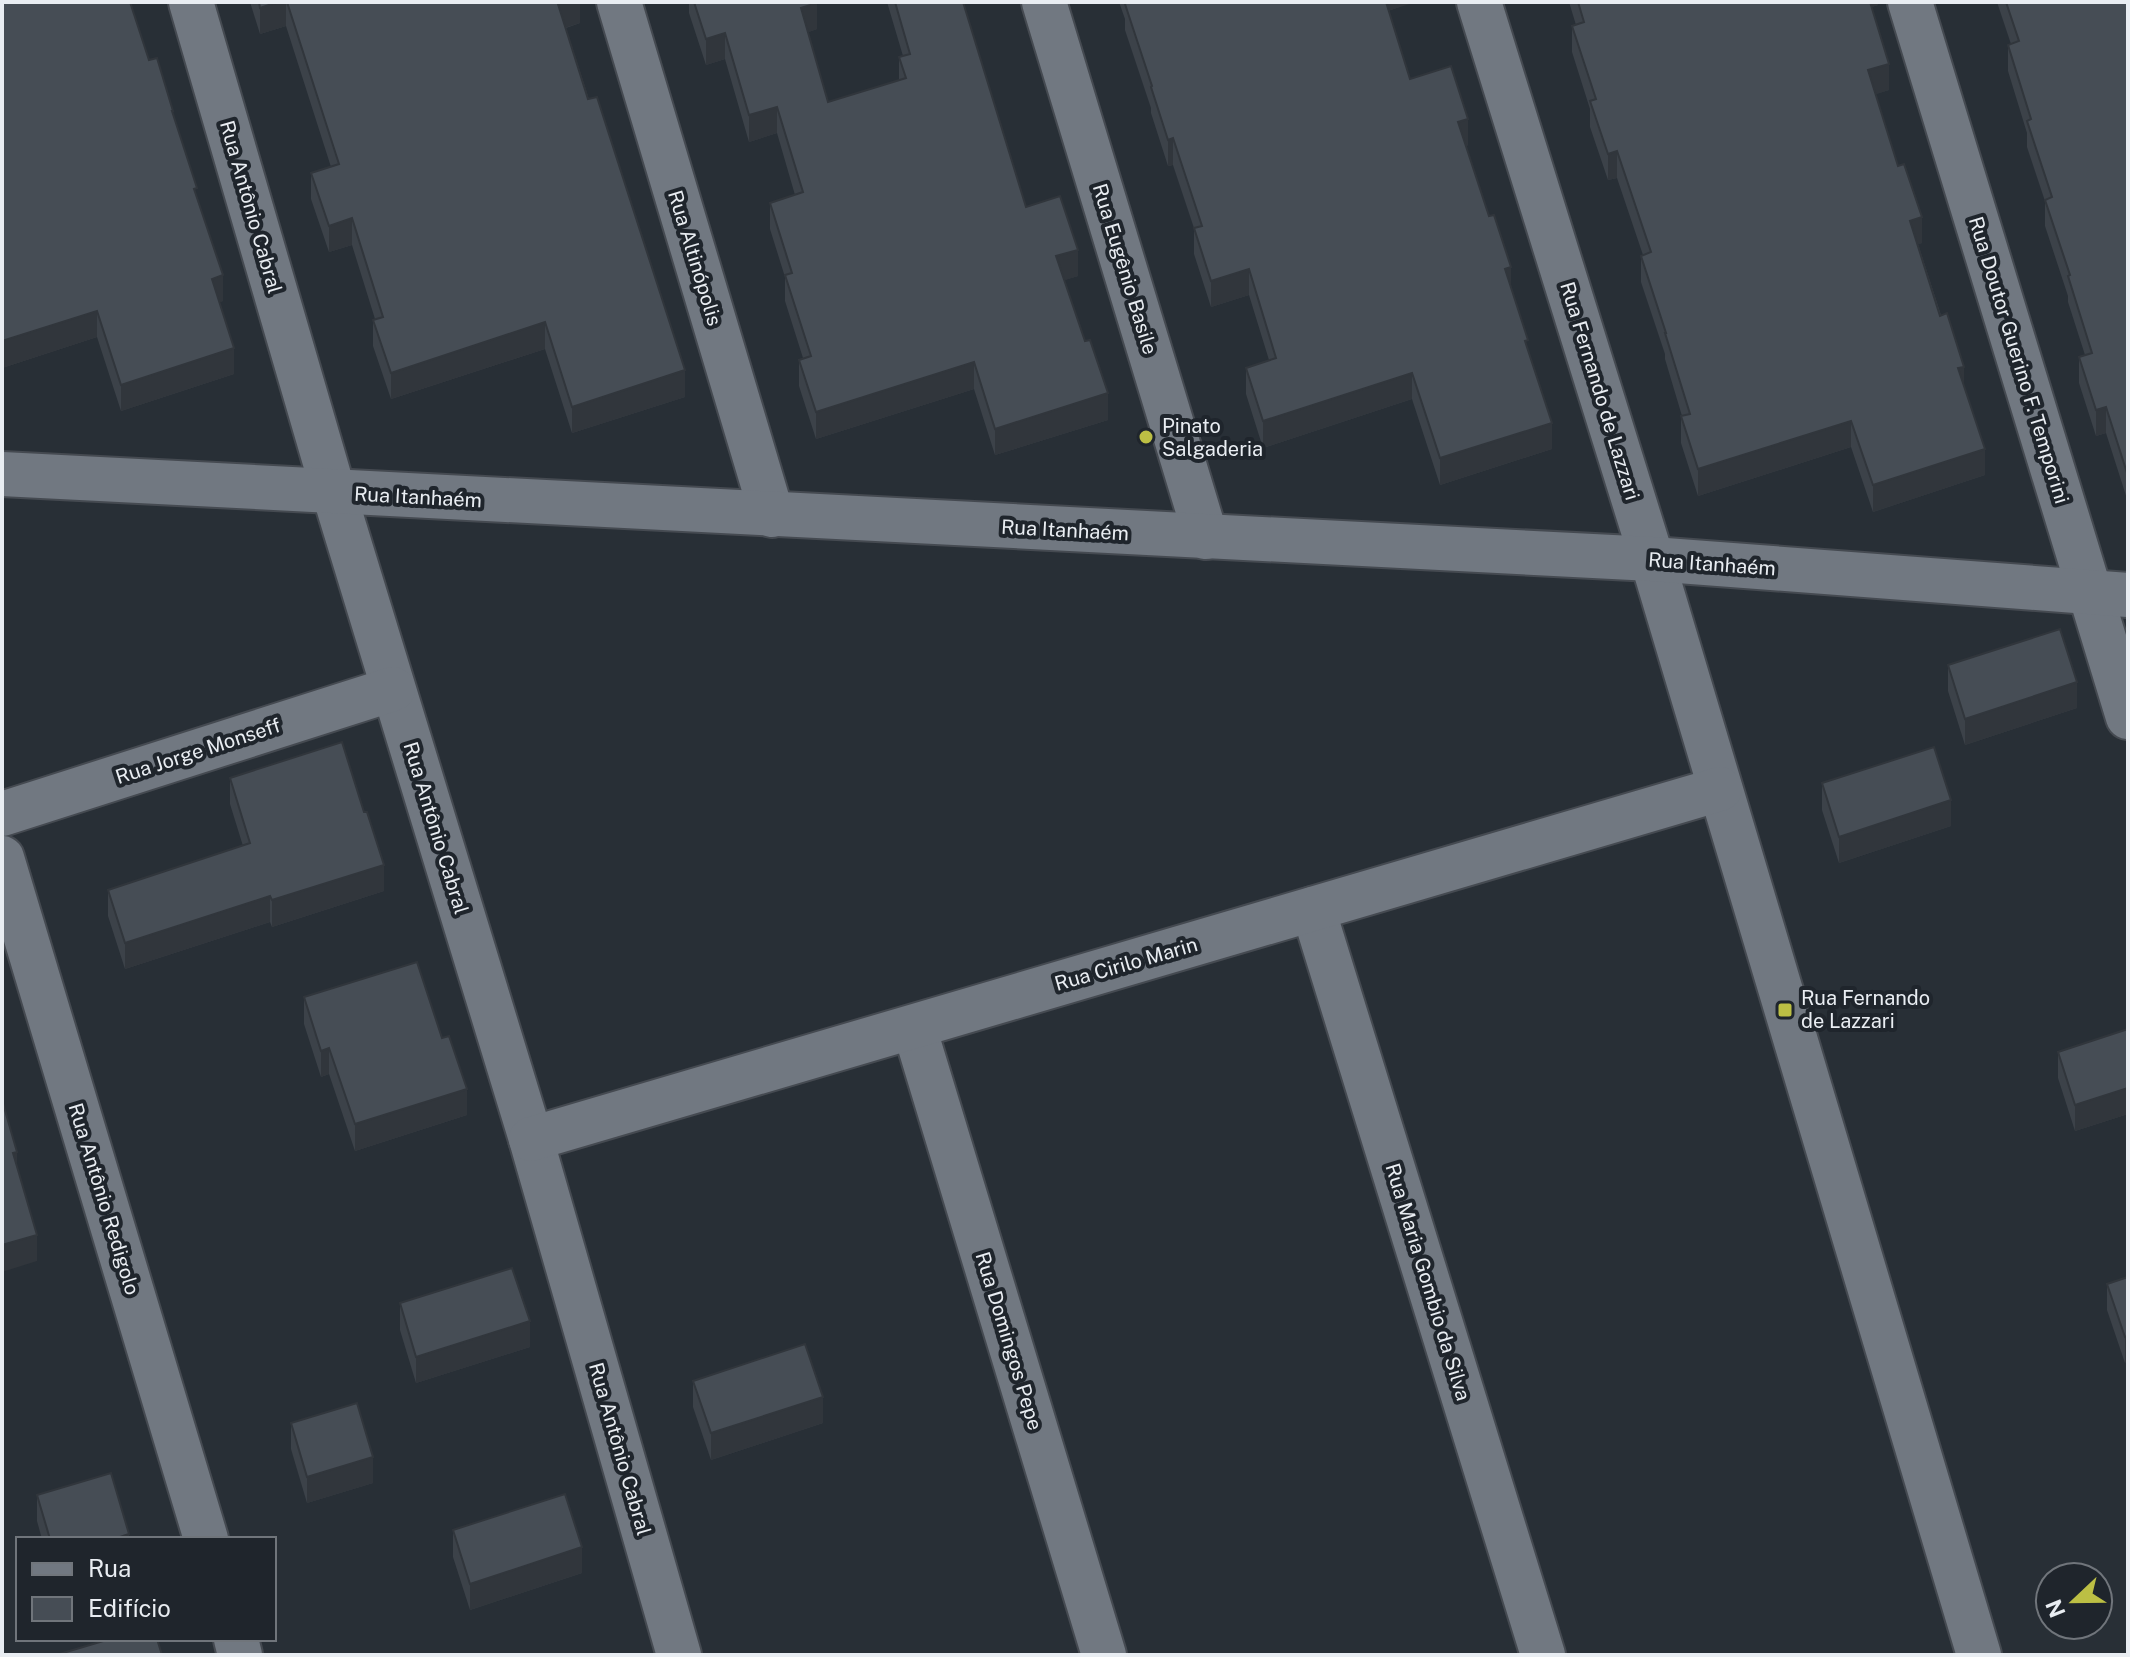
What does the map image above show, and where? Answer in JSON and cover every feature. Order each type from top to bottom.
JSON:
[{"type":"street","name":"Rua Antônio Cabral","points":[[191,2],[334,493],[531,1139],[679,1655]]},
{"type":"street","name":"Rua Altinópolis","points":[[619,2],[772,515]]},
{"type":"street","name":"Rua Eugênio Basile","points":[[1044,2],[1206,537]]},
{"type":"street","name":"Rua Fernando de Lazzari","points":[[1479,2],[1652,559],[1979,1655]]},
{"type":"street","name":"Rua Doutor Guerino F. Temporini","points":[[1910,2],[2109,594],[2128,717]]},
{"type":"street","name":"Rua Itanhaém","points":[[2,474],[1652,559],[2109,594]]},
{"type":"street","name":"Rua Jorge Monseff","points":[[2,814],[393,689]]},
{"type":"street","name":"Rua Cirilo Marin","points":[[531,1139],[1720,789]]},
{"type":"street","name":"Rua Antônio Redigolo","points":[[2,858],[205,1537]]},
{"type":"street","name":"Rua Maria Gombio da Silva","points":[[1313,909],[1543,1655]]},
{"type":"street","name":"Rua Domingos Pepe","points":[[914,1027],[1104,1655]]},
{"type":"building","points":[[2,2],[130,2],[149,60],[157,58],[197,188],[194,189],[223,275],[212,279],[234,348],[121,385],[97,311],[2,341]]},
{"type":"building","points":[[259,2],[278,2],[260,8]]},
{"type":"building","points":[[287,2],[563,2],[558,4],[588,99],[597,97],[685,370],[572,407],[545,322],[391,373],[373,320],[383,317],[352,218],[329,226],[311,173],[339,164]]},
{"type":"building","points":[[694,2],[817,2],[801,8],[828,102],[906,78],[899,57],[910,54],[895,2],[963,2],[1026,207],[1060,196],[1078,250],[1056,256],[1085,341],[1090,340],[1108,393],[995,429],[974,362],[816,412],[799,360],[811,356],[785,275],[792,273],[770,203],[803,192],[777,107],[749,115],[725,33],[706,39]]},
{"type":"building","points":[[1386,2],[1410,79],[1451,66],[1468,119],[1458,122],[1489,216],[1494,215],[1511,267],[1505,269],[1552,423],[1440,458],[1412,373],[1263,421],[1246,368],[1276,358],[1249,269],[1211,281],[1194,228],[1202,226],[1173,138],[1168,140],[1125,4]]},
{"type":"building","points":[[1578,2],[1870,2],[1889,64],[1868,70],[1898,166],[1904,164],[1922,217],[1910,221],[1940,316],[1947,313],[1964,367],[1958,368],[1985,449],[1873,485],[1851,421],[1698,469],[1681,416],[1690,414],[1641,256],[1651,252],[1617,151],[1608,154],[1590,101],[1596,99],[1572,26],[1584,22]]},
{"type":"building","points":[[2006,2],[2128,2],[2128,476],[2106,407],[2096,410],[2079,357],[2092,353],[2045,200],[2052,197],[2027,121],[2031,119],[2008,45],[2019,41]]},
{"type":"building","points":[[2060,629],[2077,682],[1965,719],[1948,665]]},
{"type":"building","points":[[342,742],[384,865],[272,900],[270,896],[125,943],[108,890],[250,843],[230,778]]},
{"type":"building","points":[[1934,747],[1951,800],[1839,837],[1822,783]]},
{"type":"building","points":[[417,962],[442,1038],[449,1036],[467,1089],[355,1124],[329,1048],[321,1051],[304,997]]},
{"type":"building","points":[[2128,1029],[2128,1088],[2075,1105],[2058,1052]]},
{"type":"building","points":[[2,1100],[17,1152],[13,1153],[37,1235],[2,1245]]},
{"type":"building","points":[[512,1268],[530,1321],[416,1357],[400,1303]]},
{"type":"building","points":[[2128,1277],[2128,1336],[2125,1337],[2107,1284]]},
{"type":"building","points":[[805,1344],[823,1397],[711,1433],[693,1381]]},
{"type":"building","points":[[357,1403],[373,1457],[307,1477],[291,1423]]},
{"type":"building","points":[[111,1473],[129,1534],[120,1537],[49,1537],[37,1495]]},
{"type":"building","points":[[565,1494],[582,1547],[470,1584],[453,1530]]},
{"type":"building","points":[[103,1641],[158,1641],[162,1655],[56,1655]]},
{"type":"place","name":"Pinato Salgaderia","points":[[1146,437]]},
{"type":"place","name":"Rua Fernando de Lazzari","points":[[1785,1010]]}]
